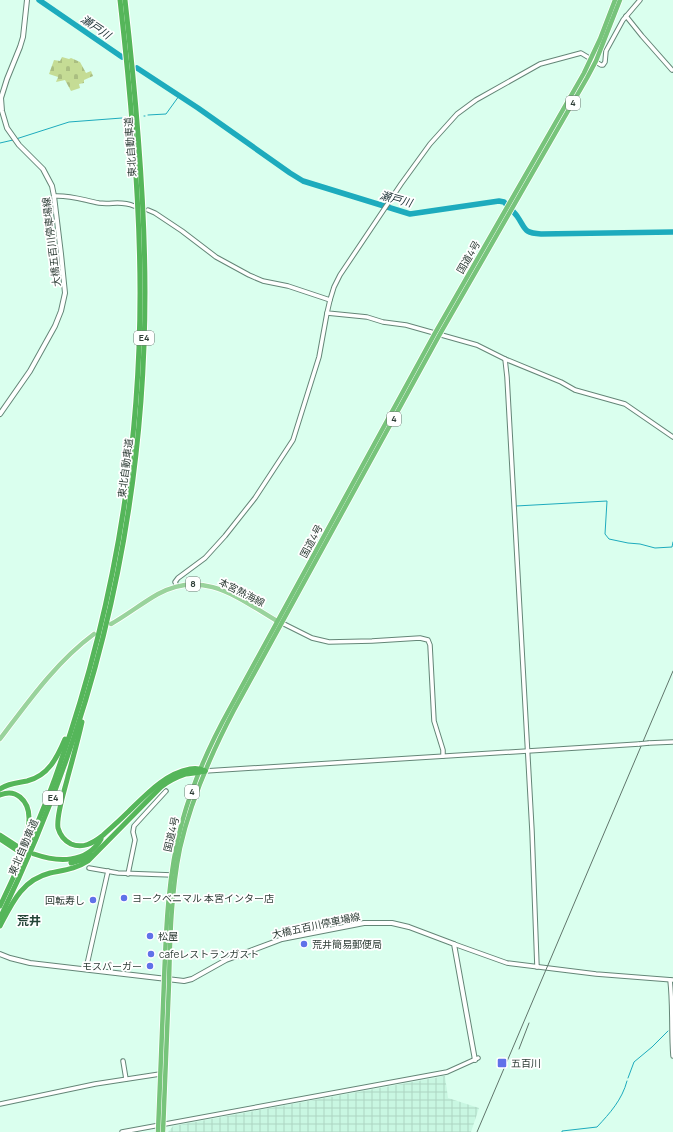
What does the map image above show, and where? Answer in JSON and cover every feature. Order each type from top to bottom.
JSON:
[{"type":"highway","name":"東北自動車道","points":[[0,918],[37,838],[57,787],[77,729],[109,591],[124,509],[136,407],[140,295],[138,203],[130,92],[120,0]]},
{"type":"highway","name":"東北自動車道","points":[[0,906],[29,843],[55,778],[91,672],[111,604],[123,546],[136,456],[143,380],[145,295],[142,181],[135,90],[125,0]]},
{"type":"highway","name":"国道4号","points":[[594,60],[615,0]]},
{"type":"highway","name":"国道4号","points":[[158,1132],[161,1125],[166,980],[166,927],[172,875],[182,821],[202,771],[223,721],[277,621],[438,334],[514,201],[582,87],[620,0]]},
{"type":"highway","name":"国道4号","points":[[163,1132],[161,1125],[160,1074],[172,903],[177,865],[187,822],[202,771],[438,334]]},
{"type":"highway","points":[[0,789],[10,784],[34,779],[42,774],[51,765],[63,743],[91,672]]},
{"type":"highway","points":[[91,672],[88,701],[63,795],[58,823],[58,828],[62,836],[69,843],[78,846],[87,845],[96,841],[158,784],[171,775],[193,769],[202,771]]},
{"type":"highway","points":[[0,926],[17,896],[27,884],[43,875],[74,868],[84,863],[95,854],[161,787],[180,776],[202,771]]},
{"type":"highway","points":[[0,795],[11,793],[21,797],[28,809],[29,823],[22,847],[0,906]]},
{"type":"highway","points":[[0,835],[19,849],[0,839]]},
{"type":"highway","points":[[95,854],[76,862],[64,863],[52,863],[33,856],[58,860],[75,858],[90,851],[98,844],[102,836]]},
{"type":"main road","name":"大橋五百川停車場線","points":[[0,414],[28,374],[55,326],[63,304],[65,288],[52,186],[45,172],[7,128],[2,111],[1,98],[6,79],[17,58],[23,37],[27,0]]},
{"type":"main road","name":"本宮熱海線","points":[[111,624],[157,594],[177,586],[195,584],[213,586],[226,591],[277,621]]},
{"type":"main road","points":[[0,739],[58,667],[73,651],[94,634]]},
{"type":"main road","name":"大橋五百川停車場線","points":[[0,954],[30,963],[184,982],[226,960],[282,939],[364,923],[392,923],[409,927],[454,944]]},
{"type":"main road","points":[[454,944],[462,995],[477,1059]]},
{"type":"street","points":[[177,586],[176,582],[178,578],[205,558],[244,512],[293,440],[319,357],[334,287],[340,275],[430,144],[457,114],[540,64],[581,53],[601,65],[605,63],[606,51],[626,16],[640,0]]},
{"type":"street","points":[[626,16],[672,70]]},
{"type":"street","points":[[54,196],[72,196],[100,203],[124,202],[134,206]]},
{"type":"street","points":[[148,210],[182,231],[216,257],[250,275],[263,281],[288,286],[330,300]]},
{"type":"street","points":[[328,313],[367,317],[383,322],[406,325],[477,345],[505,359],[561,382],[575,390],[625,404],[673,437]]},
{"type":"street","points":[[505,359],[528,751],[537,967]]},
{"type":"street","points":[[277,621],[312,638],[329,642],[420,638],[428,640],[430,645],[434,722],[443,750],[443,756]]},
{"type":"street","points":[[202,771],[673,742]]},
{"type":"street","points":[[128,874],[135,840],[133,832],[134,826],[166,791]]},
{"type":"street","points":[[89,868],[118,874],[172,875]]},
{"type":"street","points":[[86,969],[108,871]]},
{"type":"street","points":[[454,944],[506,962],[596,974],[672,980],[673,1056]]},
{"type":"street","points":[[122,1132],[447,1072],[477,1059]]},
{"type":"street","points":[[123,1061],[126,1079]]},
{"type":"street","points":[[0,1104],[126,1079],[160,1074]]},
{"type":"shaded area","points":[[445,1076],[448,1098],[479,1108],[471,1132],[168,1132],[173,1126]]},
{"type":"green space","points":[[62,57],[69,59],[71,58],[80,62],[86,73],[91,71],[93,76],[84,80],[84,83],[79,84],[80,88],[71,91],[65,80],[56,82],[58,77],[49,74],[54,60],[60,61]]},
{"type":"waterway","name":"瀬戸川","points":[[39,0],[122,57]]},
{"type":"waterway","name":"瀬戸川","points":[[137,68],[198,108],[303,181],[410,214],[499,201],[504,202],[517,216],[526,230],[531,233],[673,232]]},
{"type":"waterway","points":[[148,115],[166,114],[179,96]]},
{"type":"waterway","points":[[16,139],[69,122],[122,118]]},
{"type":"waterway","points":[[0,143],[13,140]]},
{"type":"waterway","points":[[516,506],[607,501],[605,534],[609,539],[655,548],[672,547],[673,542]]},
{"type":"waterway","points":[[628,1078],[634,1062],[668,1031]]},
{"type":"waterway","points":[[562,1132],[597,1127],[619,1100],[627,1081]]},
{"type":"railway","points":[[477,1132],[673,671]]},
{"type":"railway","points":[[519,1049],[529,1023]]},
{"type":"place","name":"ヨークベニマル 本宮インター店","points":[[124,898]]},
{"type":"place","name":"回転寿し","points":[[93,900]]},
{"type":"place","name":"松屋","points":[[150,936]]},
{"type":"place","name":"荒井簡易郵便局","points":[[304,944]]},
{"type":"place","name":"cafeレストランガスト","points":[[151,954]]},
{"type":"place","name":"モスバーガー","points":[[150,966]]},
{"type":"place","name":"五百川","points":[[502,1063]]},
{"type":"district","name":"荒井","points":[[29,921]]}]
